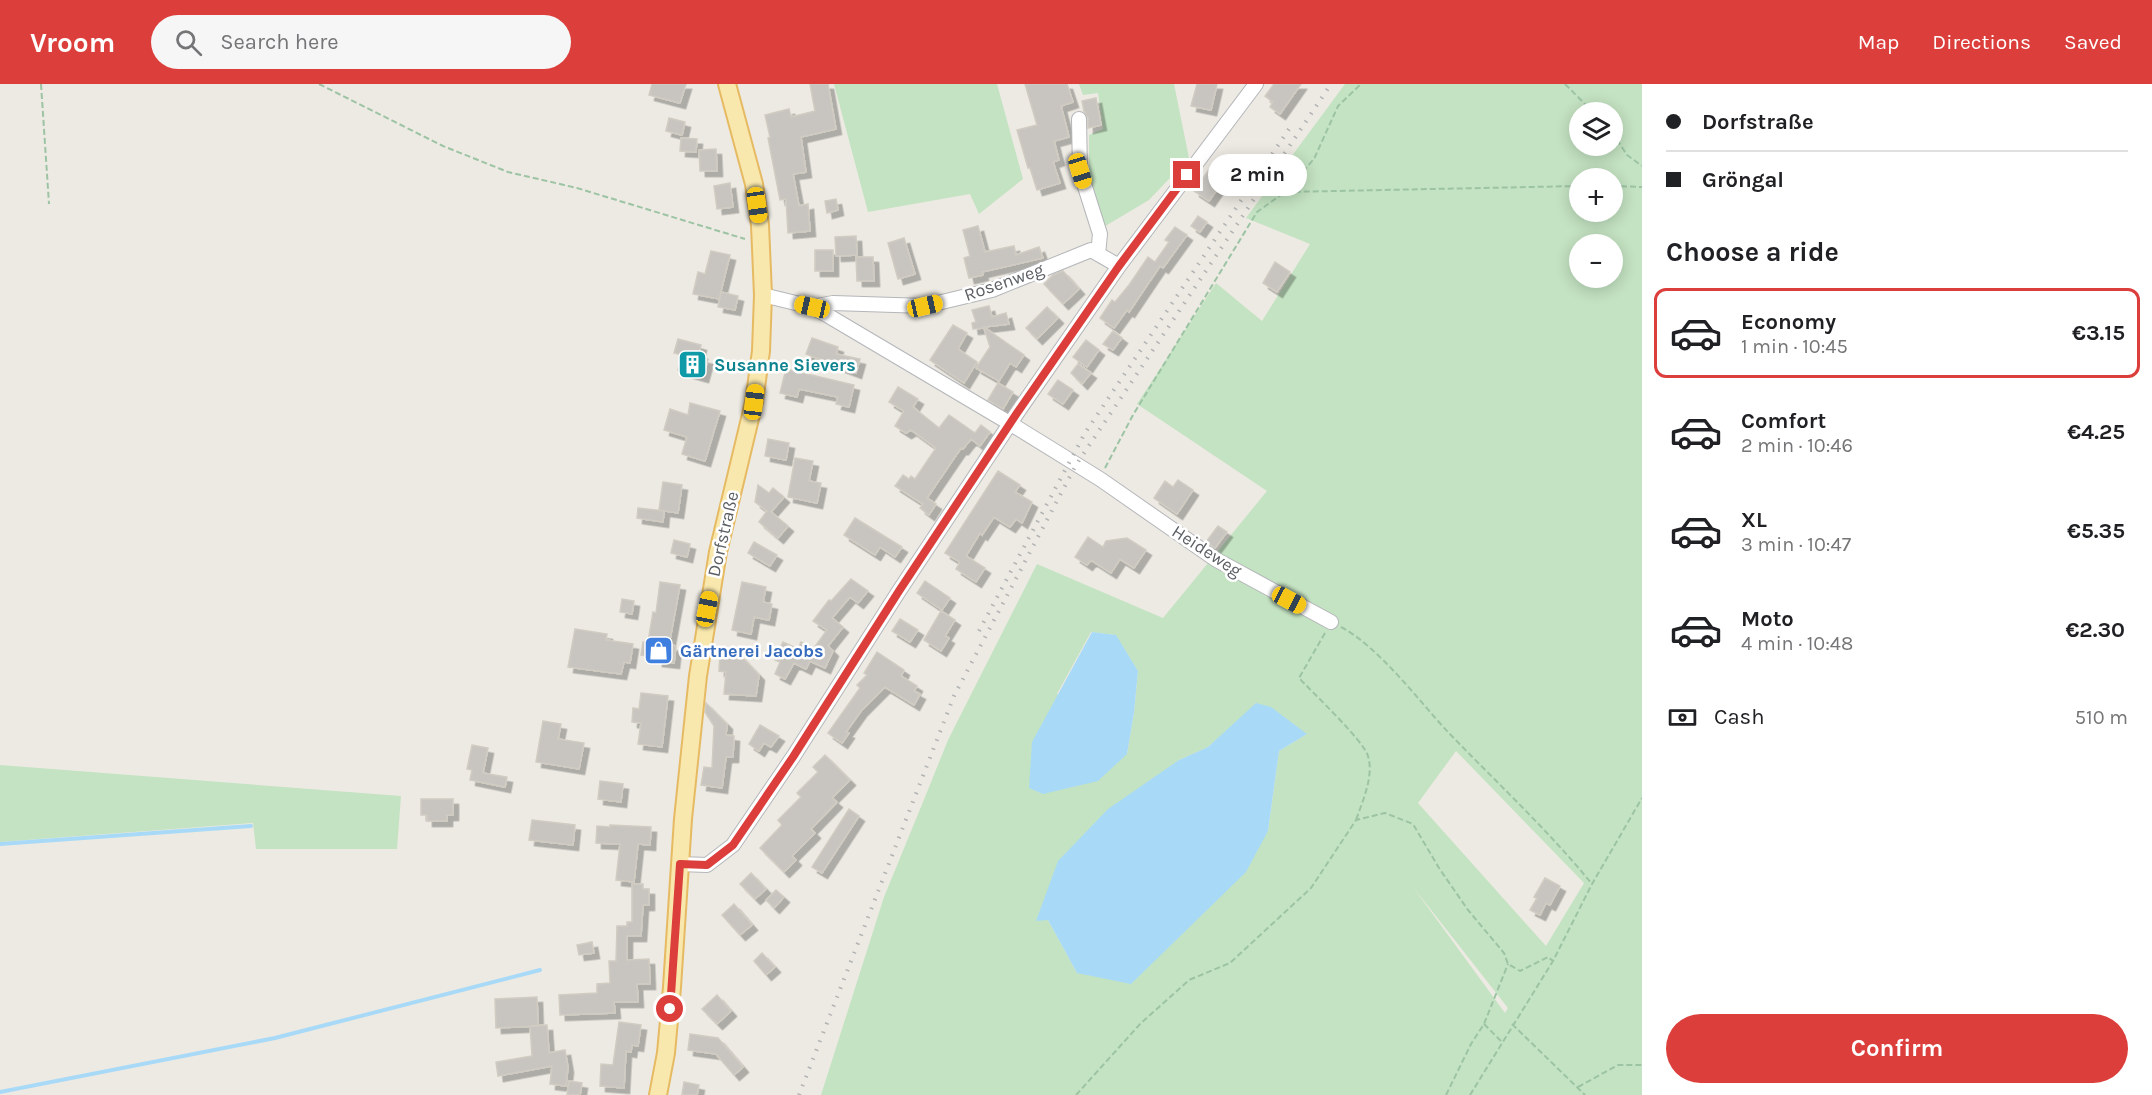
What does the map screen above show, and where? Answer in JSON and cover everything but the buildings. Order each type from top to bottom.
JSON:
[{"type":"main road","name":"Dorfstraße","points":[[658,1095],[666,1053],[680,864],[698,676],[707,609],[718,552],[754,402],[761,351],[762,244],[754,184],[727,84]]},
{"type":"street","points":[[680,864],[707,865],[733,845],[793,757],[899,591],[1119,266],[1256,84]]},
{"type":"street","points":[[1079,119],[1080,171],[1100,234],[1098,254],[1119,266]]},
{"type":"street","name":"Rosenweg","points":[[812,307],[833,303],[925,306],[992,290],[1091,250],[1098,254]]},
{"type":"street","name":"Heideweg","points":[[763,296],[812,307],[1100,479],[1215,560],[1331,622]]},
{"type":"path","points":[[41,84],[50,204]]},
{"type":"path","points":[[319,84],[443,146],[508,172],[577,188],[762,244]]},
{"type":"path","points":[[1100,479],[1132,415],[1257,212],[1285,192],[1314,159],[1338,106],[1361,84]]},
{"type":"path","points":[[1565,84],[1583,102]]},
{"type":"path","points":[[1623,149],[1627,155],[1642,166]]},
{"type":"path","points":[[1285,192],[1569,186]]},
{"type":"path","points":[[1623,186],[1642,187]]},
{"type":"path","points":[[1076,1095],[1141,1023],[1181,987],[1189,980],[1230,963],[1311,888],[1356,820],[1367,789],[1368,755],[1352,734],[1299,678],[1331,622],[1354,634],[1385,663],[1592,884]]},
{"type":"path","points":[[1470,1095],[1553,961],[1592,884],[1642,798]]},
{"type":"path","points":[[1356,820],[1385,813],[1413,824],[1439,868],[1468,910],[1504,953],[1508,964],[1520,971],[1548,957],[1553,961]]},
{"type":"path","points":[[1446,1095],[1471,1044],[1484,1024],[1508,964]]},
{"type":"path","points":[[1484,1024],[1502,1042]]},
{"type":"path","points":[[1512,1024],[1585,1095]]},
{"type":"path","points":[[1578,1088],[1618,1065],[1642,1065]]},
{"type":"green space","points":[[834,84],[997,84],[1023,179],[979,214],[970,194],[868,212]]},
{"type":"green space","points":[[1079,84],[1174,84],[1189,158],[1149,200],[1102,228],[1089,185],[1089,135],[1103,129],[1098,93],[1083,95]]},
{"type":"green space","points":[[1345,84],[1642,84],[1642,1095],[821,1095],[884,897],[948,740],[1037,564],[1163,618],[1267,491],[1137,404],[1216,283],[1262,321],[1310,244],[1246,218]],"holes":[[[1091,632],[1115,635],[1138,671],[1127,754],[1057,694]],[[1223,734],[1307,734],[1279,751],[1268,831],[1077,973],[1048,920],[1179,760],[1208,747]],[[1456,751],[1584,883],[1546,946],[1418,803]],[[1413,887],[1508,1008],[1505,1013]]]},
{"type":"green space","points":[[0,765],[401,796],[397,849],[256,849],[253,823],[0,842]]},
{"type":"water","points":[[1092,632],[1116,635],[1138,671],[1127,754],[1098,781],[1043,794],[1029,788],[1032,742]]},
{"type":"water","points":[[1256,703],[1271,707],[1307,734],[1279,751],[1268,831],[1246,872],[1131,984],[1077,973],[1048,920],[1036,921],[1058,861],[1108,809],[1179,760],[1208,747]]},
{"type":"waterway","points":[[0,844],[251,826]]},
{"type":"waterway","points":[[0,1092],[275,1038],[540,970]]},
{"type":"railway","points":[[799,1095],[954,696],[1076,465],[1331,84]]},
{"type":"railway","points":[[979,631],[1085,433],[1289,129]]},
{"type":"place","name":"Susanne Sievers","points":[[693,365]]},
{"type":"place","name":"Gärtnerei Jacobs","points":[[659,651]]},
{"type":"route","points":[[670,1009],[680,864],[707,865],[733,845],[1017,413],[1119,266],[1187,175]]}]
